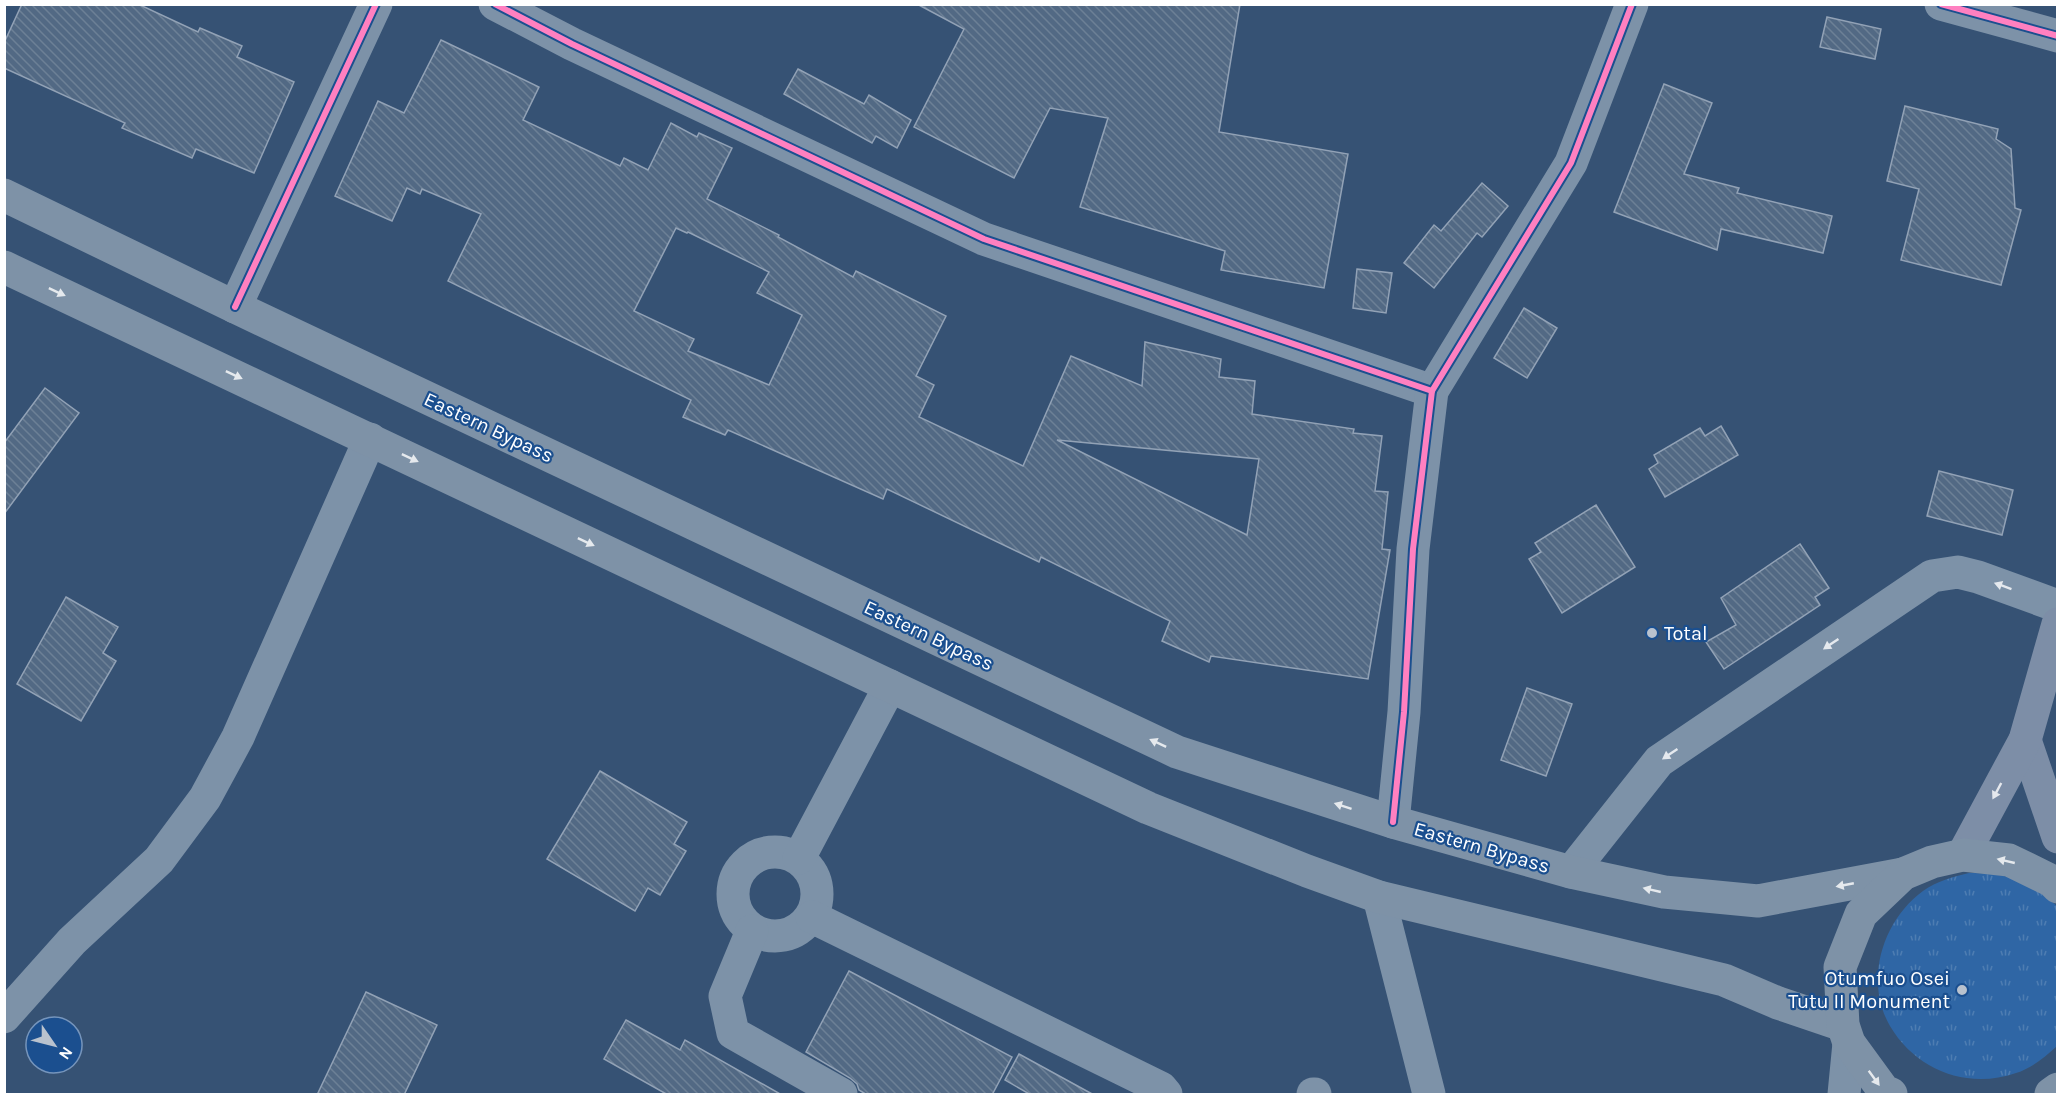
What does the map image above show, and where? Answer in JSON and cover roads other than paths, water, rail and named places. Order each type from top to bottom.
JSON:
[{"type":"highway","name":"Eastern Bypass","points":[[4,195],[1177,752],[1393,822],[1571,872],[1664,892],[1758,901],[1903,874]]},
{"type":"highway","points":[[4,267],[1148,808],[1379,897],[1724,980],[1846,1034]]},
{"type":"highway","points":[[1891,1095],[1884,1091],[1846,1034],[1840,968],[1861,914],[1903,874],[1932,862],[1963,855],[2009,860],[2052,881],[2058,887]]},
{"type":"highway","points":[[2051,1095],[2058,1089]]},
{"type":"main road","points":[[1963,855],[2025,740],[2058,624]]},
{"type":"main road","points":[[2025,740],[2058,837]]},
{"type":"street","points":[[236,307],[376,4]]},
{"type":"street","points":[[495,4],[572,44],[984,239],[1432,391]]},
{"type":"street","points":[[1393,822],[1404,712],[1413,549],[1432,391],[1571,163],[1632,4]]},
{"type":"street","points":[[1941,4],[2058,36]]},
{"type":"street","points":[[4,1017],[72,941],[159,860],[205,798],[238,737],[370,439]]},
{"type":"street","points":[[1571,872],[1659,761],[1932,576],[1958,572],[2058,606]]},
{"type":"street","points":[[799,858],[890,686]]},
{"type":"street","points":[[777,851],[799,858],[814,874],[819,896],[812,917],[796,932],[773,937],[752,931],[737,914],[732,893],[739,871],[756,856],[777,851]]},
{"type":"street","points":[[1379,897],[1429,1095]]},
{"type":"street","points":[[812,917],[1161,1088],[1166,1095]]},
{"type":"street","points":[[752,931],[725,996],[733,1033],[841,1095]]},
{"type":"street","points":[[1844,1095],[1846,1034]]},
{"type":"place","name":"Total","points":[[1652,633]]},
{"type":"place","name":"Otumfuo Osei Tutu II Monument","points":[[1962,990]]}]
